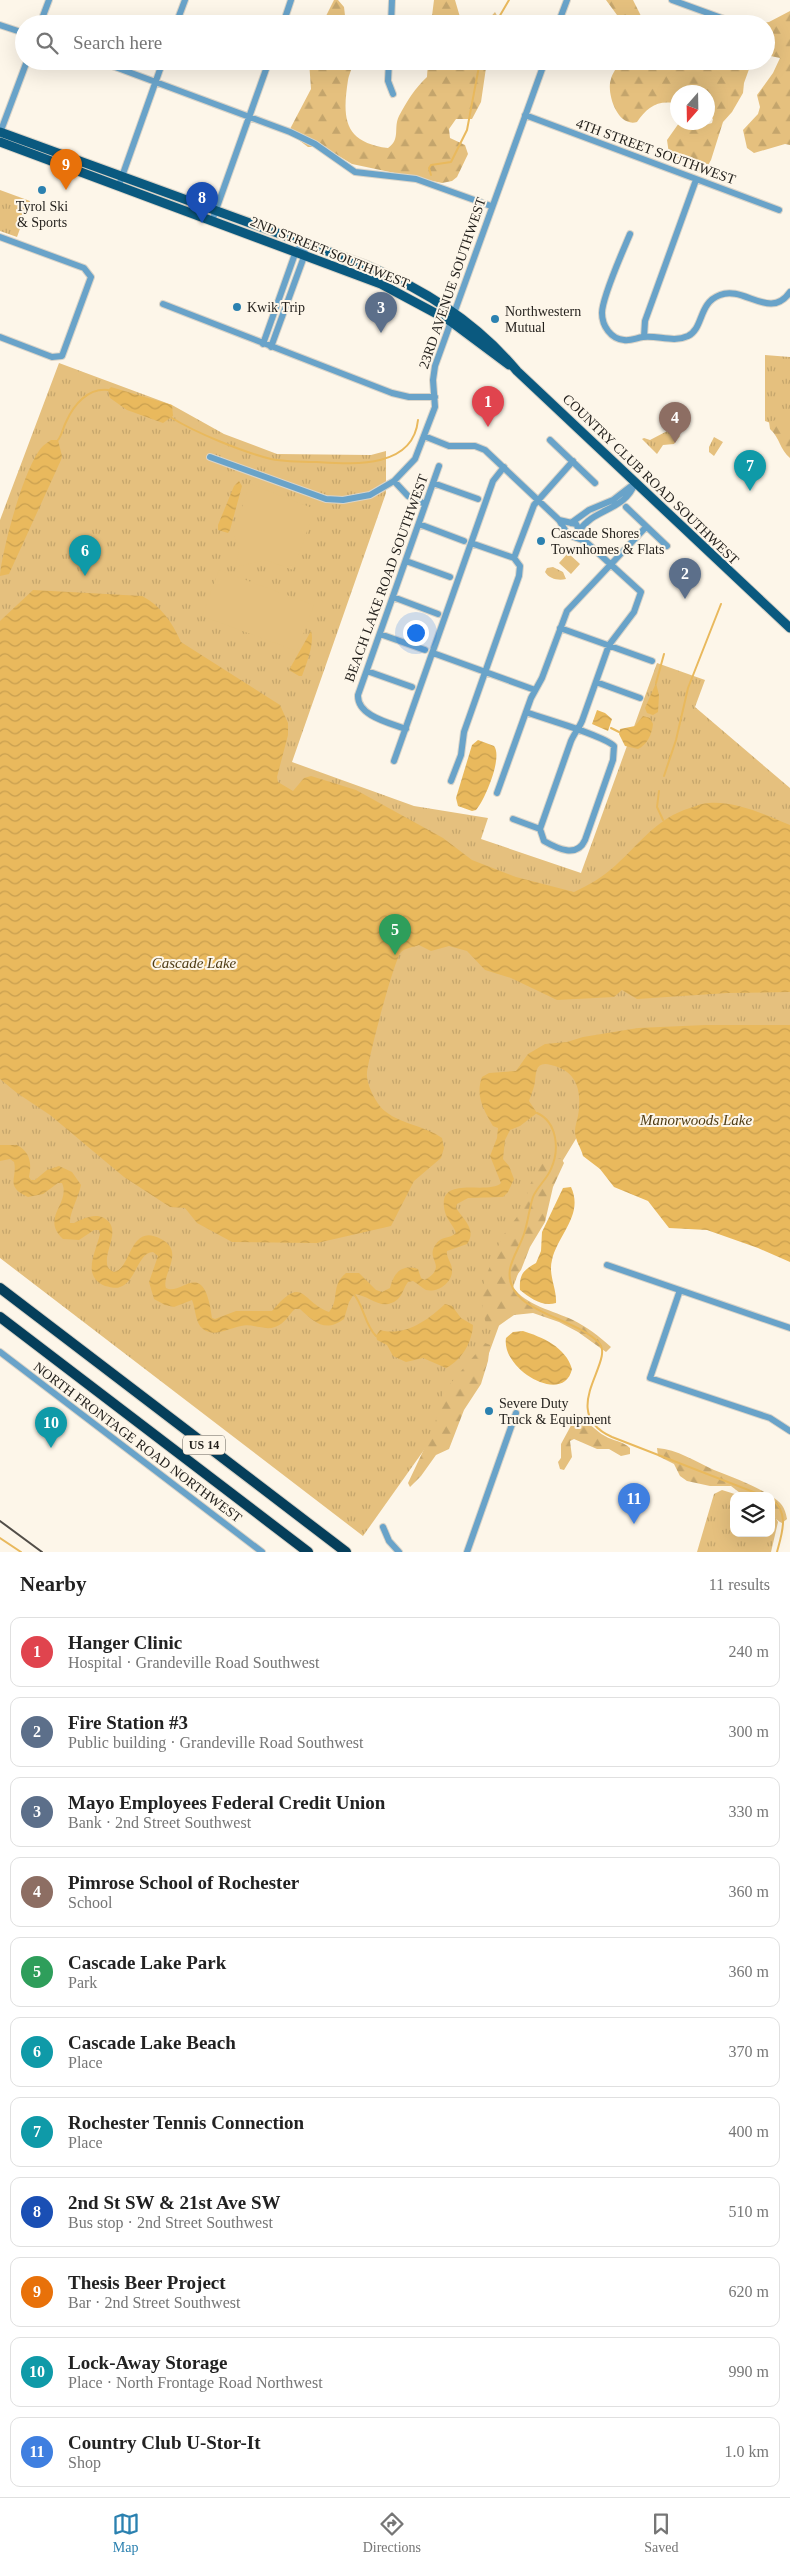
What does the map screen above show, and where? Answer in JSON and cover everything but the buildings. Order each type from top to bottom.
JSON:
[{"type":"highway","name":"US 14","points":[[0,1288],[346,1552]]},
{"type":"highway","name":"US 14","points":[[0,1317],[308,1552]]},
{"type":"main road","name":"2ND STREET SOUTHWEST","points":[[0,133],[212,220],[392,289],[450,320],[492,354],[517,371]]},
{"type":"main road","name":"2ND STREET SOUTHWEST","points":[[0,142],[216,211],[386,274],[453,311],[492,342],[517,371]]},
{"type":"main road","name":"COUNTRY CLUB ROAD SOUTHWEST","points":[[517,371],[790,628]]},
{"type":"street","points":[[43,15],[49,0]]},
{"type":"street","points":[[179,15],[185,0]]},
{"type":"street","points":[[286,15],[291,0]]},
{"type":"street","points":[[391,15],[392,0]]},
{"type":"street","points":[[561,15],[567,0]]},
{"type":"street","points":[[672,0],[713,15]]},
{"type":"street","points":[[0,25],[15,30]]},
{"type":"street","points":[[0,133],[23,70]]},
{"type":"street","points":[[123,70],[303,138],[355,172],[416,179],[491,206]]},
{"type":"street","points":[[120,181],[160,70]]},
{"type":"street","points":[[212,220],[266,70]]},
{"type":"street","points":[[389,70],[388,81],[393,94]]},
{"type":"street","name":"23RD AVENUE SOUTHWEST","points":[[210,457],[319,497],[343,500],[370,494],[394,481],[413,462],[434,411],[433,370],[542,70]]},
{"type":"street","name":"4TH STREET SOUTHWEST","points":[[525,115],[779,210]]},
{"type":"street","points":[[644,337],[645,321],[696,180]]},
{"type":"street","points":[[630,234],[603,307],[603,320],[606,327],[620,340],[626,341],[644,337],[670,340],[688,336],[694,330],[706,304],[720,294],[731,293],[768,304],[780,302],[790,292]]},
{"type":"street","points":[[0,237],[89,272],[90,282],[65,352],[58,357],[0,337]]},
{"type":"street","points":[[263,344],[304,243]]},
{"type":"street","points":[[271,347],[300,253]]},
{"type":"street","points":[[163,304],[398,395],[416,398],[435,397]]},
{"type":"street","points":[[424,436],[449,446],[480,447],[504,467],[559,520],[566,532],[572,537],[585,541]]},
{"type":"street","points":[[550,440],[595,483]]},
{"type":"street","points":[[514,558],[537,500],[573,462]]},
{"type":"street","name":"BEACH LAKE ROAD SOUTHWEST","points":[[406,729],[368,713],[360,706],[358,695],[440,466]]},
{"type":"street","points":[[394,761],[493,481],[504,467]]},
{"type":"street","points":[[394,481],[408,496],[426,504]]},
{"type":"street","points":[[433,483],[478,499]]},
{"type":"street","points":[[566,532],[567,526],[570,523],[589,510],[622,502],[632,491],[635,483]]},
{"type":"street","points":[[626,507],[667,546]]},
{"type":"street","points":[[572,537],[602,508]]},
{"type":"street","points":[[526,712],[577,730],[609,742],[614,746],[615,752],[585,840],[578,850],[568,851],[544,842],[540,829],[577,730],[596,682],[609,646],[634,612],[641,592],[585,541],[578,526],[559,520]]},
{"type":"street","points":[[418,524],[464,541]]},
{"type":"street","points":[[497,793],[526,712],[542,678],[568,610],[646,527]]},
{"type":"street","points":[[451,781],[461,753],[464,732],[520,573],[520,566],[514,558],[471,543]]},
{"type":"street","points":[[406,561],[450,577]]},
{"type":"street","points":[[393,597],[438,614]]},
{"type":"street","points":[[560,628],[652,661]]},
{"type":"street","points":[[380,634],[425,650]]},
{"type":"street","points":[[433,653],[535,690]]},
{"type":"street","points":[[367,671],[412,687]]},
{"type":"street","points":[[596,682],[640,698]]},
{"type":"street","points":[[513,819],[540,829]]},
{"type":"street","points":[[607,1266],[790,1328]]},
{"type":"street","points":[[680,1290],[650,1378],[770,1418],[790,1431]]},
{"type":"street","name":"NORTH FRONTAGE ROAD NORTHWEST","points":[[0,1352],[262,1552]]},
{"type":"street","points":[[467,1552],[516,1413]]},
{"type":"street","points":[[383,1527],[389,1541],[399,1552]]},
{"type":"green space","points":[[334,0],[338,0],[344,7],[345,15],[326,15]]},
{"type":"green space","points":[[434,0],[455,0],[459,15],[432,15]]},
{"type":"green space","points":[[606,0],[633,0],[640,15],[617,15]]},
{"type":"green space","points":[[790,11],[790,145],[785,144],[754,153],[747,148],[743,130],[758,114],[760,107],[757,95],[775,70],[780,58],[775,57],[775,19]]},
{"type":"green space","points":[[310,70],[351,70],[346,94],[346,117],[349,126],[354,134],[362,140],[373,145],[388,148],[396,137],[397,120],[402,110],[415,90],[427,77],[427,70],[486,70],[481,102],[472,119],[456,119],[449,129],[450,138],[465,145],[468,154],[457,177],[452,181],[442,183],[352,164],[324,147],[308,147],[292,135],[290,129],[311,89]]},
{"type":"green space","points":[[615,70],[749,70],[743,93],[732,112],[723,122],[711,160],[704,172],[698,173],[688,162],[669,154],[667,140],[674,130],[715,130],[715,85],[670,85],[670,103],[654,105],[637,122],[630,122],[624,120],[615,108],[610,85]]},
{"type":"green space","points":[[0,190],[30,201],[17,237],[0,231]]},
{"type":"green space","points":[[765,355],[790,357],[790,430],[765,421]]},
{"type":"green space","points":[[59,363],[172,405],[224,434],[277,454],[371,455],[386,451],[386,493],[292,762],[414,806],[488,818],[481,839],[581,873],[657,663],[705,680],[695,707],[790,788],[790,1094],[637,1038],[554,1175],[485,1364],[363,1536],[0,1258],[0,520]]},
{"type":"green space","points":[[776,420],[790,424],[790,458],[770,429],[769,422]]},
{"type":"green space","points":[[673,428],[680,436],[674,444],[663,445],[657,454],[642,439],[650,440]]},
{"type":"green space","points":[[714,437],[723,442],[714,456],[709,452],[709,447]]},
{"type":"green space","points":[[250,484],[315,509],[293,570],[266,560],[235,567],[239,551],[233,533]]},
{"type":"green space","points":[[568,553],[580,564],[571,574],[559,563]]},
{"type":"green space","points":[[553,567],[563,572],[566,579],[554,579],[545,572],[547,568]]},
{"type":"green space","points":[[219,570],[314,605],[297,651],[202,616]]},
{"type":"green space","points":[[561,1158],[564,1163],[553,1187],[545,1222],[530,1247],[521,1270],[513,1280],[513,1287],[532,1303],[573,1320],[593,1332],[611,1347],[606,1352],[578,1332],[559,1322],[533,1313],[514,1315],[497,1327],[494,1332],[487,1326],[482,1311],[484,1281],[502,1237],[525,1206],[528,1189],[540,1164]]},
{"type":"green space","points":[[485,1343],[490,1345],[488,1361],[481,1384],[464,1410],[449,1449],[436,1455],[421,1476],[410,1487],[408,1483],[433,1430],[444,1391]]},
{"type":"green space","points":[[578,1419],[586,1422],[601,1434],[630,1448],[630,1454],[621,1456],[609,1449],[597,1449],[574,1439],[570,1441],[572,1457],[564,1470],[560,1469],[558,1462],[561,1458],[561,1444],[574,1420]]},
{"type":"green space","points":[[657,1448],[679,1453],[763,1492],[739,1492],[731,1486],[710,1486],[687,1481],[680,1476],[674,1464],[658,1456]]},
{"type":"green space","points":[[722,1490],[730,1493],[730,1537],[774,1537],[771,1552],[697,1552],[714,1494]]},
{"type":"green space","points":[[775,1499],[784,1508],[787,1519],[782,1523],[776,1518]]},
{"type":"green space","points":[[775,1516],[778,1522],[775,1535]]},
{"type":"water","points":[[111,387],[172,405],[173,416],[163,423],[127,410],[110,398],[108,390]]},
{"type":"water","points":[[51,440],[58,440],[62,456],[61,460],[9,574],[0,576],[9,529],[21,490],[35,457],[42,447]]},
{"type":"water","points":[[239,481],[242,486],[230,530],[228,533],[218,530],[218,525],[234,486]]},
{"type":"water","name":"Cascade Lake","points":[[33,590],[142,596],[149,600],[165,615],[181,642],[280,705],[288,723],[288,735],[277,777],[278,782],[293,791],[304,778],[311,776],[356,790],[443,838],[472,860],[516,877],[574,892],[606,873],[668,818],[678,812],[704,804],[719,803],[740,806],[790,825],[790,992],[727,993],[637,999],[622,990],[614,997],[557,1000],[511,978],[485,970],[467,951],[449,946],[431,951],[419,945],[405,950],[401,952],[387,990],[368,1064],[368,1081],[374,1098],[385,1111],[400,1120],[442,1138],[444,1148],[441,1158],[414,1181],[391,1226],[317,1243],[232,1242],[197,1223],[185,1208],[170,1207],[124,1177],[50,1115],[0,1079],[0,621]]},
{"type":"water","points":[[311,631],[310,654],[302,676],[299,676],[289,670]]},
{"type":"water","points":[[656,683],[659,695],[658,712],[653,715],[647,713],[645,708]]},
{"type":"water","points":[[597,710],[605,713],[612,719],[608,731],[592,724]]},
{"type":"water","points":[[643,716],[650,718],[653,724],[649,739],[638,749],[625,746],[619,734],[620,729],[635,726]]},
{"type":"water","points":[[478,740],[494,746],[496,759],[492,778],[484,797],[476,810],[472,811],[458,806],[456,798],[472,745]]},
{"type":"water","name":"Manorwoods Lake","points":[[705,1025],[790,1025],[790,1262],[758,1248],[707,1230],[669,1228],[648,1201],[614,1187],[600,1169],[583,1156],[577,1141],[575,1129],[579,1099],[576,1084],[567,1072],[546,1064],[542,1064],[538,1068],[529,1101],[537,1113],[520,1126],[510,1130],[505,1140],[503,1159],[509,1166],[514,1179],[508,1192],[503,1197],[468,1198],[457,1204],[456,1208],[468,1225],[471,1234],[467,1244],[447,1251],[452,1270],[450,1279],[444,1286],[435,1290],[426,1290],[413,1281],[408,1282],[398,1299],[387,1304],[381,1304],[354,1294],[349,1302],[344,1319],[331,1325],[315,1322],[300,1309],[295,1309],[284,1322],[275,1327],[267,1328],[245,1325],[217,1333],[207,1332],[198,1323],[192,1300],[174,1307],[154,1299],[149,1282],[158,1256],[153,1252],[148,1253],[144,1257],[125,1284],[117,1288],[105,1286],[98,1282],[92,1270],[93,1256],[100,1234],[99,1230],[94,1230],[79,1240],[63,1239],[54,1224],[63,1198],[62,1183],[58,1183],[43,1194],[28,1197],[16,1189],[14,1185],[14,1162],[10,1159],[0,1161],[0,1145],[17,1145],[25,1151],[29,1158],[29,1177],[31,1180],[35,1180],[47,1170],[59,1166],[72,1172],[81,1185],[70,1223],[96,1216],[104,1218],[109,1222],[112,1227],[112,1239],[107,1257],[109,1269],[114,1272],[120,1269],[137,1241],[143,1237],[151,1235],[161,1239],[172,1250],[171,1263],[165,1282],[166,1288],[172,1289],[198,1283],[204,1288],[212,1318],[215,1319],[236,1311],[272,1311],[282,1300],[290,1294],[297,1292],[329,1312],[334,1303],[338,1283],[346,1273],[359,1273],[376,1290],[382,1292],[390,1288],[396,1274],[403,1269],[418,1269],[421,1278],[425,1280],[432,1275],[436,1266],[433,1250],[436,1244],[438,1241],[456,1233],[445,1212],[444,1200],[448,1193],[455,1189],[485,1188],[501,1183],[490,1156],[497,1138],[498,1128],[493,1126],[486,1114],[480,1097],[482,1077],[489,1073],[516,1071],[528,1054],[545,1044],[567,1042],[583,1037],[638,1028]]},
{"type":"water","points":[[571,1187],[574,1197],[572,1216],[555,1251],[551,1266],[556,1303],[541,1303],[520,1290],[520,1280],[525,1271],[536,1263],[541,1251],[542,1232],[563,1188]]},
{"type":"water","points":[[445,1304],[452,1306],[461,1318],[473,1325],[471,1338],[465,1350],[452,1365],[446,1368],[423,1358],[406,1362],[393,1356],[387,1345],[377,1340],[376,1336],[380,1330],[398,1331],[416,1326]]},
{"type":"water","points":[[523,1331],[538,1336],[559,1349],[569,1361],[572,1369],[567,1380],[558,1384],[546,1384],[523,1372],[513,1362],[507,1350],[506,1338],[513,1332]]},
{"type":"waterway","points":[[500,15],[509,0]]},
{"type":"waterway","points":[[431,175],[429,168],[431,165],[451,162],[467,130],[478,70]]},
{"type":"waterway","points":[[58,440],[69,415],[82,398],[94,392],[108,390]]},
{"type":"waterway","points":[[172,418],[220,442],[271,459],[294,462],[347,463],[379,460],[405,448],[414,436],[418,420]]},
{"type":"waterway","points":[[664,776],[676,740],[688,688],[721,604]]},
{"type":"waterway","points":[[656,683],[664,654]]},
{"type":"waterway","points":[[611,728],[619,732]]},
{"type":"waterway","points":[[659,791],[657,807],[663,820]]},
{"type":"waterway","points":[[537,1113],[544,1117],[553,1129],[556,1145],[554,1161],[549,1173],[533,1197],[524,1234],[511,1265],[511,1283],[517,1295],[528,1304],[574,1326],[599,1343],[602,1351],[600,1362],[588,1401],[589,1414],[596,1427],[612,1437],[754,1492]]},
{"type":"waterway","points":[[353,1293],[376,1336]]},
{"type":"waterway","points":[[775,1502],[783,1516],[777,1552]]},
{"type":"waterway","points":[[0,1538],[21,1552]]},
{"type":"railway","points":[[0,1521],[42,1552]]},
{"type":"place","name":"Tyrol Ski & Sports","points":[[42,190]]},
{"type":"place","name":"Thesis Beer Project","points":[[66,190]]},
{"type":"place","name":"2nd St SW & 21st Ave SW","points":[[202,223]]},
{"type":"place","name":"Kwik Trip","points":[[237,307]]},
{"type":"place","name":"Northwestern Mutual","points":[[495,319]]},
{"type":"place","name":"Mayo Employees Federal Credit Union","points":[[381,333]]},
{"type":"place","name":"Hanger Clinic","points":[[488,427]]},
{"type":"place","name":"Pimrose School of Rochester","points":[[675,443]]},
{"type":"place","name":"Rochester Tennis Connection","points":[[750,491]]},
{"type":"place","name":"Cascade Shores Townhomes & Flats","points":[[541,541]]},
{"type":"place","name":"Cascade Lake Beach","points":[[85,576]]},
{"type":"place","name":"Fire Station #3","points":[[685,599]]},
{"type":"place","name":"Cascade Lake Park","points":[[395,955]]},
{"type":"place","name":"Severe Duty Truck & Equipment","points":[[489,1411]]},
{"type":"place","name":"Lock-Away Storage","points":[[51,1448]]},
{"type":"place","name":"Country Club U-Stor-It","points":[[634,1524]]}]
